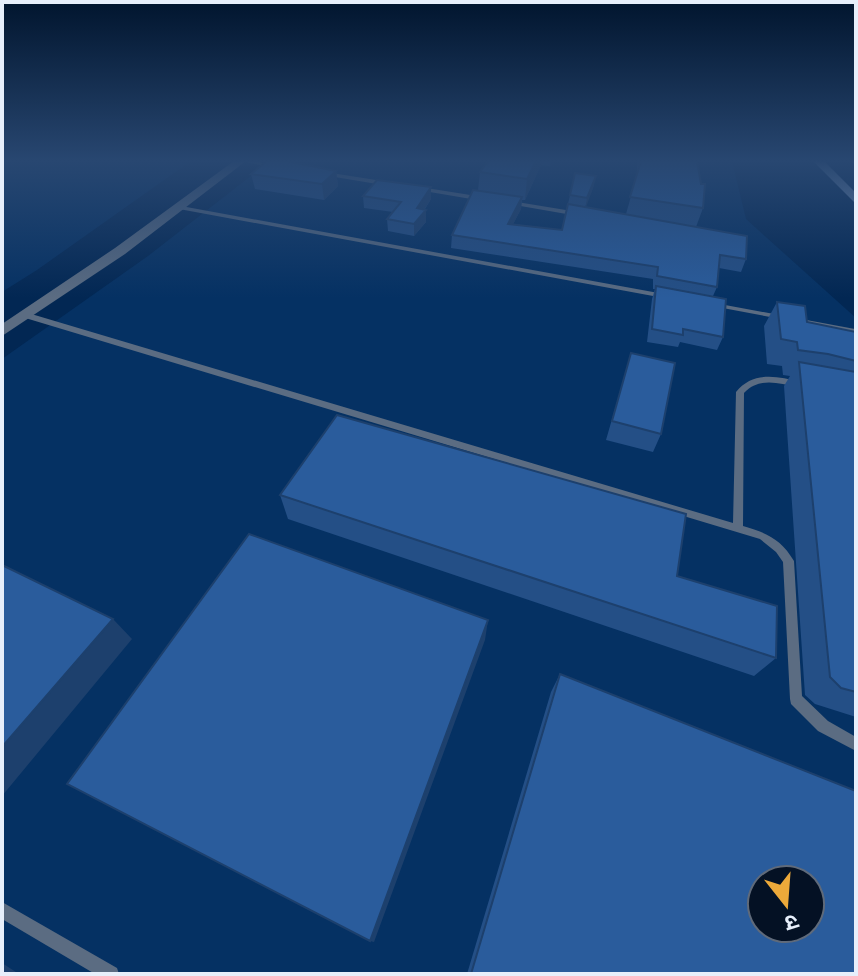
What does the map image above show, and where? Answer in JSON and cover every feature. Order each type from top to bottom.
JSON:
[{"type":"street","points":[[2,319],[170,207]]},
{"type":"street","points":[[2,331],[181,208]]},
{"type":"lane","points":[[530,207],[584,215]]},
{"type":"lane","points":[[181,208],[667,296]]},
{"type":"lane","points":[[699,302],[855,331]]},
{"type":"lane","points":[[25,315],[738,528],[775,544],[788,561],[796,699],[823,726],[856,744]]},
{"type":"lane","points":[[738,528],[740,392],[751,382],[762,380],[814,387]]},
{"type":"lane","points":[[2,910],[111,974]]},
{"type":"shaded area","points":[[2,207],[127,207],[37,270],[2,292]]},
{"type":"shaded area","points":[[212,207],[743,207],[746,219],[856,318],[856,974],[2,974],[2,359],[148,256]]},
{"type":"building","points":[[397,207],[418,207],[426,210],[414,224],[387,219]]},
{"type":"building","points":[[465,207],[517,207],[508,224],[562,230],[567,207],[582,207],[747,236],[746,259],[720,255],[717,287],[657,276],[658,267],[452,235]]},
{"type":"building","points":[[656,286],[726,299],[723,337],[683,329],[683,335],[652,329]]},
{"type":"building","points":[[777,302],[805,306],[807,322],[856,332],[856,361],[798,350],[797,342],[781,339]]},
{"type":"building","points":[[631,353],[675,363],[661,434],[612,421]]},
{"type":"building","points":[[799,362],[856,372],[856,692],[841,688],[830,677]]},
{"type":"building","points":[[337,415],[686,514],[677,576],[777,606],[776,658],[280,495]]},
{"type":"building","points":[[249,534],[488,620],[370,941],[67,784]]},
{"type":"building","points":[[2,565],[113,619],[2,747]]},
{"type":"building","points":[[560,674],[856,791],[856,974],[471,974]]}]
